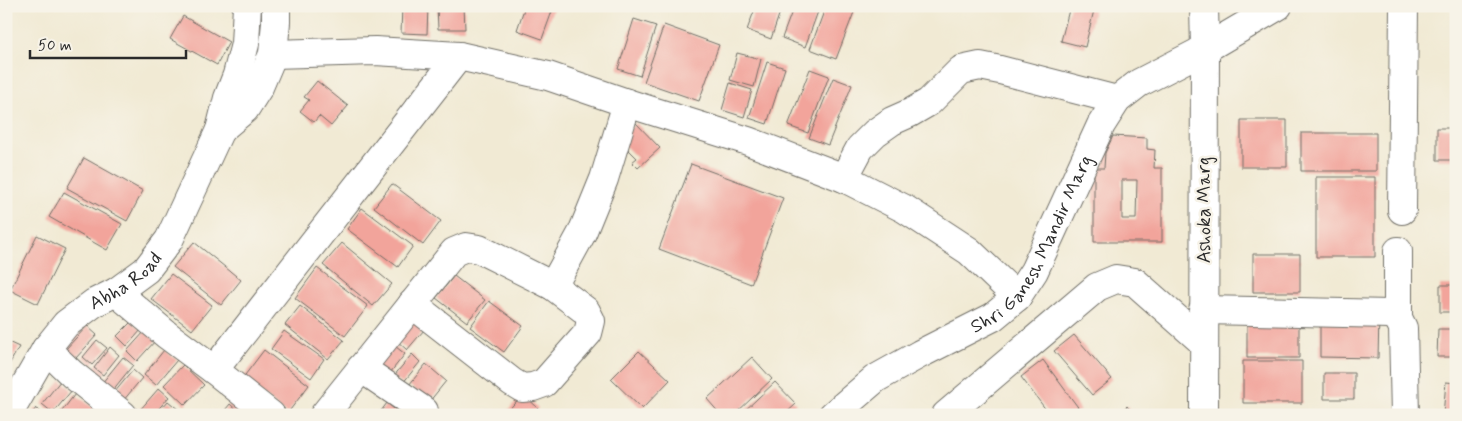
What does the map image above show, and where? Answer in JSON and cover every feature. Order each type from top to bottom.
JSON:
[{"type":"street","name":"Abha Road","points":[[8,415],[46,349],[66,324],[94,303],[116,292],[146,270],[169,240],[220,130],[245,44],[247,6]]},
{"type":"street","name":"Abha Road","points":[[220,130],[245,109],[259,87],[273,54],[276,6]]},
{"type":"street","name":"Ashoka Marg","points":[[1204,6],[1204,415]]},
{"type":"street","name":"Shri Ganesh Mandir Marg","points":[[833,415],[875,379],[994,317],[1017,298],[1034,271],[1101,125],[1117,100],[1139,83],[1205,49],[1278,6]]},
{"type":"street","points":[[1402,210],[1404,6]]},
{"type":"street","points":[[273,54],[375,51],[459,56],[548,76],[748,141],[844,178],[906,209],[969,251],[1017,298]]},
{"type":"street","points":[[214,370],[459,56]]},
{"type":"street","points":[[844,178],[860,148],[874,133],[892,121],[929,102],[961,70],[980,66],[1117,100]]},
{"type":"street","points":[[553,286],[582,233],[600,188],[627,103]]},
{"type":"street","points":[[324,415],[412,304],[454,252],[466,247],[479,249],[553,286],[586,311],[591,321],[588,333],[544,383],[522,388],[412,304]]},
{"type":"street","points":[[1398,251],[1398,318],[1403,328],[1405,415]]},
{"type":"street","points":[[946,415],[1097,287],[1116,279],[1135,282],[1204,343]]},
{"type":"street","points":[[116,292],[167,335],[271,415]]},
{"type":"street","points":[[1204,310],[1390,314],[1398,318]]},
{"type":"street","points":[[46,349],[72,374],[123,415]]},
{"type":"street","points":[[361,368],[424,411]]},
{"type":"building","points":[[402,6],[428,6],[427,34],[401,33]]},
{"type":"building","points":[[437,6],[464,6],[465,29],[438,29]]},
{"type":"building","points":[[525,6],[554,6],[542,39],[517,30]]},
{"type":"building","points":[[756,6],[782,6],[771,39],[747,30]]},
{"type":"building","points":[[794,6],[820,6],[805,47],[782,38]]},
{"type":"building","points":[[826,6],[856,7],[836,59],[810,49]]},
{"type":"building","points":[[1070,6],[1095,6],[1085,47],[1061,41]]},
{"type":"building","points":[[183,16],[229,42],[217,65],[170,39]]},
{"type":"building","points":[[634,19],[656,26],[640,76],[618,69]]},
{"type":"building","points":[[664,25],[719,45],[699,101],[644,82]]},
{"type":"building","points":[[737,53],[761,59],[754,87],[730,80]]},
{"type":"building","points":[[767,62],[785,68],[767,124],[749,118]]},
{"type":"building","points":[[810,69],[829,76],[808,133],[788,126]]},
{"type":"building","points":[[833,78],[852,85],[828,145],[809,138]]},
{"type":"building","points":[[317,81],[348,106],[331,126],[319,116],[314,122],[300,111],[309,100],[304,97]]},
{"type":"building","points":[[730,83],[752,90],[744,117],[722,110]]},
{"type":"building","points":[[1241,120],[1287,120],[1287,167],[1241,167]]},
{"type":"building","points":[[636,123],[660,148],[638,168],[632,162],[637,158],[619,140]]},
{"type":"building","points":[[1437,128],[1456,128],[1456,160],[1437,160]]},
{"type":"building","points":[[1301,133],[1376,133],[1376,171],[1301,171]]},
{"type":"building","points":[[1113,136],[1147,138],[1147,149],[1155,150],[1154,168],[1162,168],[1162,242],[1094,242],[1094,168],[1104,168],[1105,153]],"holes":[[[1122,180],[1137,180],[1136,219],[1122,219]]]},
{"type":"building","points":[[84,158],[143,191],[127,221],[67,188]]},
{"type":"building","points":[[691,164],[783,198],[751,284],[659,249]]},
{"type":"building","points":[[1316,177],[1375,177],[1375,257],[1316,257]]},
{"type":"building","points":[[392,184],[441,221],[423,245],[374,207]]},
{"type":"building","points":[[64,192],[122,224],[107,250],[49,217]]},
{"type":"building","points":[[362,208],[413,246],[398,267],[347,229]]},
{"type":"building","points":[[37,235],[65,249],[38,304],[10,290]]},
{"type":"building","points":[[194,242],[241,280],[221,305],[173,267]]},
{"type":"building","points":[[342,243],[392,284],[373,306],[323,265]]},
{"type":"building","points":[[1253,254],[1300,254],[1300,292],[1253,292]]},
{"type":"building","points":[[317,268],[368,306],[345,336],[295,298]]},
{"type":"building","points":[[171,274],[212,305],[192,330],[151,299]]},
{"type":"building","points":[[454,276],[485,300],[467,322],[436,298]]},
{"type":"building","points":[[1440,285],[1456,285],[1456,312],[1440,312]]},
{"type":"building","points":[[489,301],[523,326],[504,352],[470,327]]},
{"type":"building","points":[[300,306],[344,340],[328,359],[285,325]]},
{"type":"building","points":[[418,313],[430,323],[407,350],[395,339]]},
{"type":"building","points":[[1320,316],[1379,317],[1378,358],[1320,357]]},
{"type":"building","points":[[132,321],[141,330],[127,346],[117,336]]},
{"type":"building","points":[[1247,321],[1299,321],[1299,358],[1247,358]]},
{"type":"building","points":[[87,326],[97,335],[75,359],[65,350]]},
{"type":"building","points":[[1438,329],[1456,329],[1456,357],[1437,357]]},
{"type":"building","points":[[145,331],[156,340],[137,361],[127,351]]},
{"type":"building","points":[[284,331],[324,359],[311,378],[271,349]]},
{"type":"building","points":[[1074,335],[1112,379],[1092,395],[1054,351]]},
{"type":"building","points":[[97,340],[107,348],[92,365],[83,357]]},
{"type":"building","points":[[6,341],[19,347],[6,370]]},
{"type":"building","points":[[391,343],[405,354],[386,378],[372,367]]},
{"type":"building","points":[[110,347],[119,355],[103,375],[94,368]]},
{"type":"building","points":[[164,350],[177,360],[156,385],[144,375]]},
{"type":"building","points":[[264,350],[309,385],[287,414],[242,379]]},
{"type":"building","points":[[639,351],[670,380],[642,409],[611,379]]},
{"type":"building","points":[[412,354],[420,362],[402,384],[393,377]]},
{"type":"building","points":[[123,357],[133,365],[112,391],[102,383]]},
{"type":"building","points":[[752,357],[772,379],[734,415],[721,415],[707,399]]},
{"type":"building","points":[[1043,360],[1080,410],[1073,415],[1050,415],[1021,377]]},
{"type":"building","points":[[1243,361],[1302,361],[1302,403],[1243,403]]},
{"type":"building","points":[[426,364],[446,381],[429,402],[409,385]]},
{"type":"building","points":[[183,365],[204,385],[185,405],[164,385]]},
{"type":"building","points":[[133,370],[142,378],[123,401],[114,393]]},
{"type":"building","points":[[1324,373],[1354,373],[1354,399],[1324,399]]},
{"type":"building","points":[[61,380],[72,390],[53,413],[42,404]]},
{"type":"building","points":[[775,382],[796,404],[784,415],[740,415]]},
{"type":"building","points":[[1446,382],[1456,383],[1456,415],[1443,415]]},
{"type":"building","points":[[159,388],[169,397],[153,415],[143,415],[139,411]]},
{"type":"building","points":[[75,394],[95,409],[91,415],[59,415]]},
{"type":"building","points":[[523,394],[538,408],[532,415],[504,415]]},
{"type":"building","points":[[168,401],[185,415],[156,415]]},
{"type":"building","points":[[387,403],[401,415],[378,415]]},
{"type":"building","points":[[230,404],[242,415],[221,415]]},
{"type":"building","points":[[1127,406],[1134,415],[1117,415]]},
{"type":"building","points":[[36,408],[44,415],[31,415]]}]
